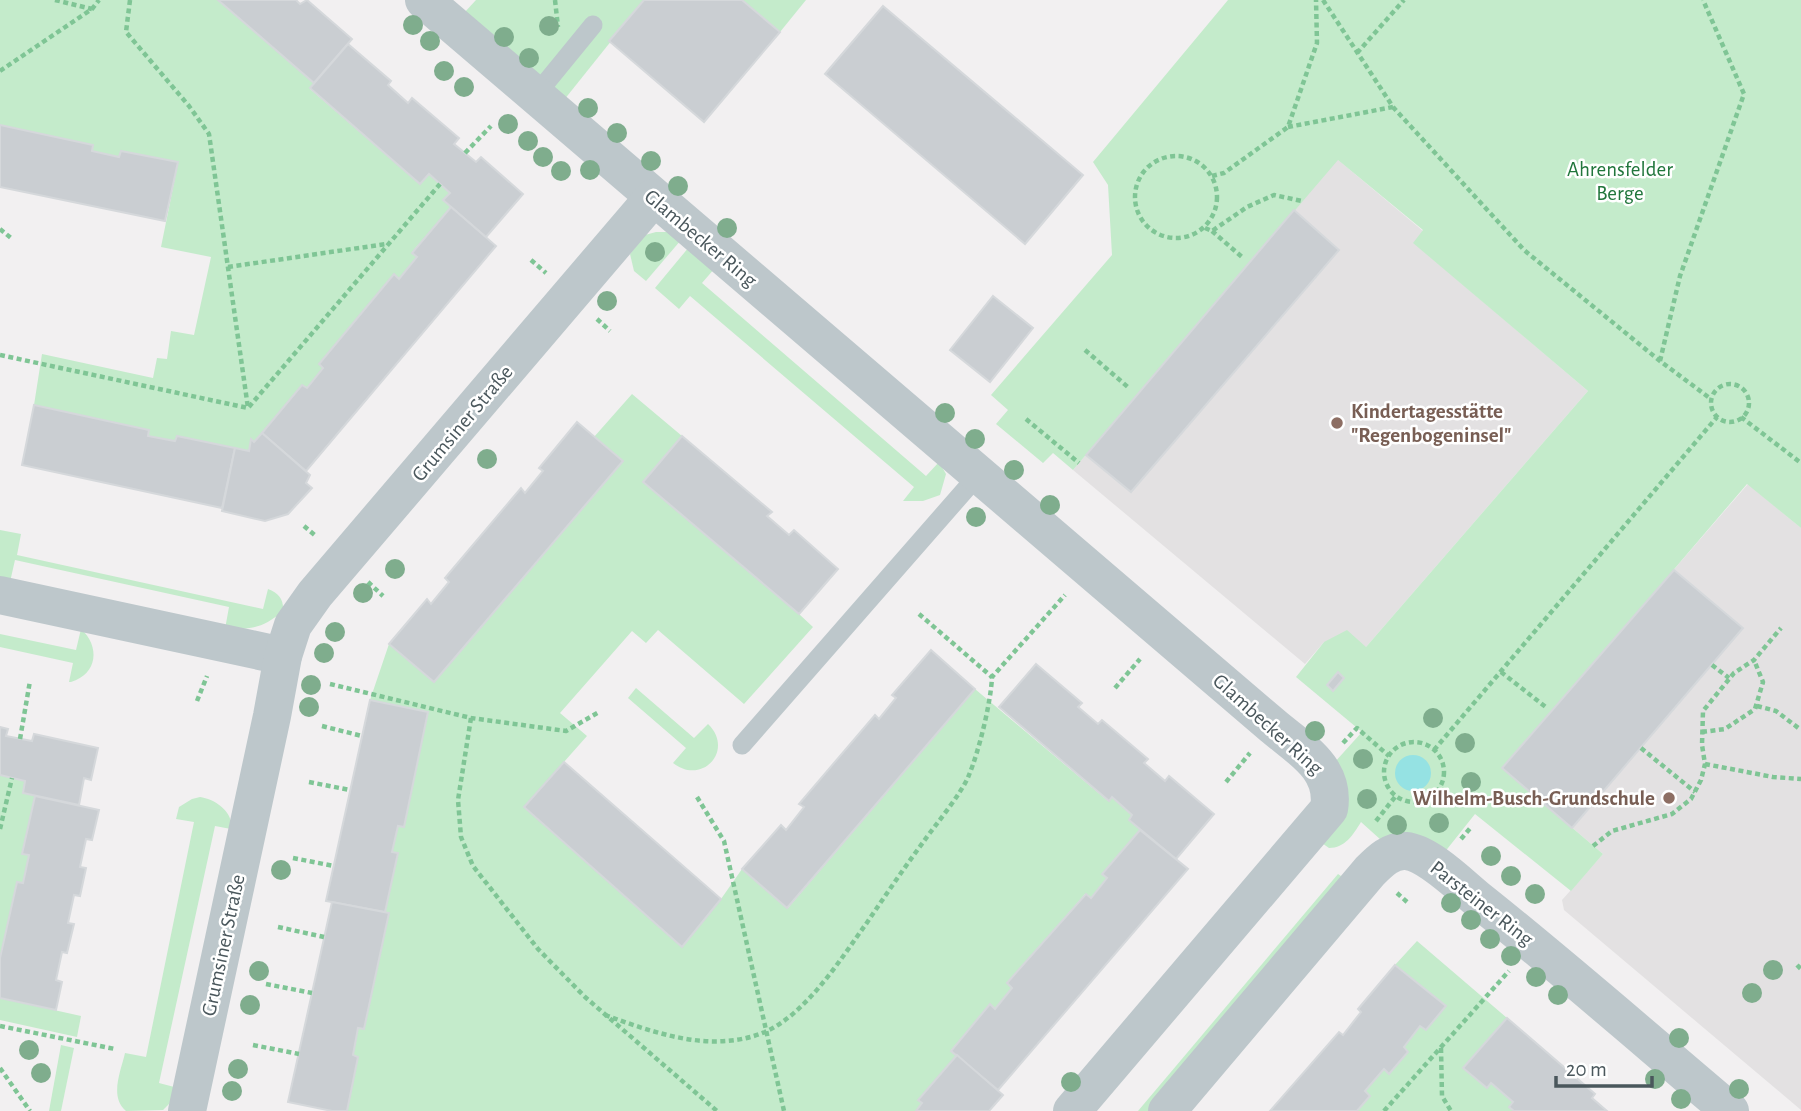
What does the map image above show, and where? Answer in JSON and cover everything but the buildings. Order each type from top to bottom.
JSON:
[{"type":"street","name":"Glambecker Ring","points":[[424,0],[535,96],[676,208],[1328,777],[1331,796],[1329,808],[1072,1111]]},
{"type":"street","name":"Grumsiner Straße","points":[[187,1111],[283,656],[293,625],[315,594],[676,208]]},
{"type":"street","points":[[0,595],[283,656]]},
{"type":"street","name":"Parsteiner Ring","points":[[1167,1111],[1370,871],[1385,857],[1406,851],[1421,855],[1524,936],[1730,1111]]},
{"type":"lane","points":[[535,96],[593,25]]},
{"type":"lane","points":[[742,744],[979,474]]},
{"type":"path","points":[[55,0],[92,9]]},
{"type":"path","points":[[0,71],[92,9],[99,0]]},
{"type":"path","points":[[130,0],[127,32],[209,134],[248,408]]},
{"type":"path","points":[[1288,127],[1317,43],[1316,0]]},
{"type":"path","points":[[1323,0],[1392,107],[1524,250],[1660,362],[1711,399]]},
{"type":"path","points":[[1357,53],[1404,0]]},
{"type":"path","points":[[1660,362],[1680,276],[1744,94],[1703,0]]},
{"type":"path","points":[[1212,176],[1224,173],[1288,127],[1392,107]]},
{"type":"path","points":[[465,153],[491,126]]},
{"type":"path","points":[[1178,155],[1192,158],[1203,165],[1212,176],[1218,203],[1213,216],[1205,228],[1186,237],[1165,237],[1153,231],[1143,222],[1136,210],[1136,183],[1153,162],[1178,155]]},
{"type":"path","points":[[248,408],[440,184]]},
{"type":"path","points":[[1212,231],[1247,206],[1274,195],[1302,201]]},
{"type":"path","points":[[1205,228],[1242,257]]},
{"type":"path","points":[[0,229],[11,238]]},
{"type":"path","points":[[228,267],[388,244]]},
{"type":"path","points":[[1085,350],[1129,388]]},
{"type":"path","points":[[0,355],[248,408]]},
{"type":"path","points":[[1720,386],[1738,386],[1747,395],[1746,413],[1730,422],[1717,417],[1711,408],[1711,399],[1720,386]]},
{"type":"path","points":[[1434,750],[1717,417]]},
{"type":"path","points":[[1741,417],[1801,463]]},
{"type":"path","points":[[1026,419],[1079,463]]},
{"type":"path","points":[[605,1015],[656,1033],[689,1040],[715,1041],[746,1038],[766,1031],[792,1014],[828,978],[969,777],[991,692],[992,677],[1088,568]]},
{"type":"path","points":[[919,614],[992,677]]},
{"type":"path","points":[[1593,846],[1612,831],[1672,814],[1691,799],[1701,780],[1705,764],[1703,711],[1729,678],[1754,660],[1781,628]]},
{"type":"path","points":[[1702,732],[1725,729],[1742,720],[1757,706],[1763,682],[1754,660]]},
{"type":"path","points":[[1712,665],[1729,678]]},
{"type":"path","points":[[1501,672],[1547,708]]},
{"type":"path","points":[[20,739],[30,681]]},
{"type":"path","points":[[330,684],[471,718],[566,730],[599,712]]},
{"type":"path","points":[[1757,706],[1776,711],[1801,730]]},
{"type":"path","points":[[471,718],[458,800],[461,836],[473,866],[538,950],[605,1015],[717,1111]]},
{"type":"path","points":[[322,726],[362,736]]},
{"type":"path","points":[[1350,735],[1357,728],[1389,756]]},
{"type":"path","points":[[1405,743],[1426,744],[1434,750],[1444,768],[1443,779],[1434,794],[1423,801],[1412,802],[1395,797],[1384,776],[1389,756],[1405,743]]},
{"type":"path","points":[[1641,748],[1695,792]]},
{"type":"path","points":[[1705,764],[1773,777],[1801,779]]},
{"type":"path","points":[[0,829],[12,778]]},
{"type":"path","points":[[309,782],[350,790]]},
{"type":"path","points":[[697,797],[724,841],[784,1111]]},
{"type":"path","points":[[293,858],[334,866]]},
{"type":"path","points":[[278,928],[324,937]]},
{"type":"path","points":[[1384,1111],[1510,970]]},
{"type":"path","points":[[266,984],[312,993]]},
{"type":"path","points":[[0,1026],[115,1049]]},
{"type":"path","points":[[253,1045],[299,1054]]},
{"type":"path","points":[[1441,1047],[1442,1096],[1451,1111]]},
{"type":"path","points":[[0,1068],[30,1111]]},
{"type":"shaded area","name":"Kindertagesstätte \"Regenbogeninsel\"","points":[[1337,159],[1423,231],[1414,243],[1588,391],[1366,647],[1324,642],[1305,664],[1073,470]]},
{"type":"shaded area","name":"Wilhelm-Busch-Grundschule","points":[[1748,484],[1801,528],[1801,1110],[1564,910],[1562,900],[1603,854],[1502,768]]},
{"type":"green space","points":[[0,0],[218,0],[314,83],[310,89],[420,184],[429,174],[450,193],[443,200],[451,207],[412,252],[417,257],[399,279],[394,275],[319,364],[323,368],[307,388],[302,385],[254,442],[251,440],[249,451],[177,436],[175,441],[148,436],[149,430],[34,405],[42,354],[153,378],[157,358],[167,359],[171,331],[194,335],[211,257],[161,247],[178,163],[121,151],[119,157],[92,151],[93,145],[0,125]]},
{"type":"green space","points":[[476,0],[644,0],[564,100],[464,13]]},
{"type":"green space","points":[[742,0],[806,0],[780,32]]},
{"type":"green space","name":"Ahrensfelder Berge","points":[[1228,0],[1801,0],[1801,528],[1747,484],[1503,769],[1603,854],[1571,891],[1475,814],[1444,853],[1381,840],[1361,822],[1352,836],[1340,846],[1329,848],[1319,841],[1334,763],[1362,732],[1296,677],[1324,642],[1347,630],[1366,647],[1588,391],[1413,243],[1423,230],[1338,160],[1073,470],[1053,453],[1043,463],[996,424],[1008,410],[991,395],[1112,255],[1108,185],[1093,162]]},
{"type":"green space","points":[[668,232],[681,240],[646,281],[634,271],[630,254],[645,235]]},
{"type":"green space","points":[[689,247],[715,268],[702,283],[926,476],[939,462],[946,474],[940,495],[923,501],[903,501],[914,487],[690,296],[679,309],[655,288]]},
{"type":"green space","points":[[632,394],[682,436],[799,614],[813,627],[744,704],[658,630],[646,643],[632,631],[560,713],[587,736],[524,807],[682,947],[742,869],[788,908],[975,689],[1108,801],[1112,797],[1132,815],[1129,820],[1140,830],[1103,874],[1107,878],[1091,898],[1085,894],[1008,983],[1012,988],[995,1009],[990,1005],[951,1050],[957,1055],[918,1100],[922,1103],[916,1111],[347,1111],[358,1057],[353,1055],[358,1028],[364,1029],[389,914],[385,912],[398,854],[392,852],[398,826],[404,827],[428,712],[370,700],[389,644],[435,681],[623,461],[594,437]]},
{"type":"green space","points":[[0,530],[21,534],[17,555],[263,609],[268,589],[280,597],[283,611],[256,627],[225,629],[229,607],[15,560],[10,582],[0,580]]},
{"type":"green space","points":[[81,629],[91,643],[93,659],[87,673],[71,682],[73,663],[0,647],[0,634],[76,650]]},
{"type":"green space","points":[[636,688],[694,738],[708,724],[718,744],[712,762],[704,768],[694,770],[684,769],[673,763],[686,748],[628,698]]},
{"type":"green space","points":[[0,775],[25,781],[23,793],[35,796],[22,853],[29,855],[23,883],[17,882],[0,958]]},
{"type":"green space","points":[[200,797],[212,800],[222,807],[230,817],[231,829],[215,826],[159,1083],[178,1088],[163,1110],[126,1111],[118,1099],[119,1076],[125,1053],[146,1057],[194,822],[176,819],[179,807]]},
{"type":"green space","points":[[1338,874],[1344,878],[1148,1111],[1138,1111]]},
{"type":"green space","points":[[1417,941],[1507,1018],[1464,1068],[1486,1088],[1491,1083],[1513,1102],[1509,1107],[1514,1111],[1357,1111],[1370,1096],[1365,1091],[1384,1069],[1389,1073],[1420,1026],[1426,1030],[1446,1006],[1395,965]]},
{"type":"green space","points":[[0,998],[81,1016],[77,1037],[0,1020]]},
{"type":"green space","points":[[61,1045],[74,1048],[61,1111],[49,1111]]},
{"type":"water","points":[[1413,755],[1426,760],[1431,773],[1426,786],[1413,791],[1400,786],[1395,773],[1400,760]]},
{"type":"place","name":"Kindertagesstätte \"Regenbogeninsel\"","points":[[1337,423]]},
{"type":"place","name":"Wilhelm-Busch-Grundschule","points":[[1669,798]]}]
